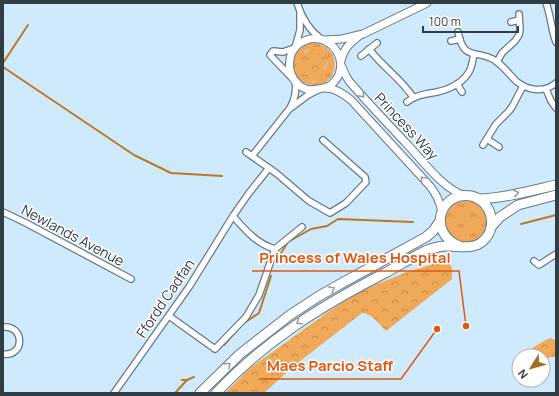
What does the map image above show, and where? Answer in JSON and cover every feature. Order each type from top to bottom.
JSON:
[{"type":"main road","points":[[478,199],[492,198],[556,185]]},
{"type":"main road","points":[[491,227],[500,217],[518,205],[556,195]]},
{"type":"main road","points":[[465,196],[472,196],[478,199],[489,210],[492,218],[488,236],[478,245],[471,247],[459,246],[448,240],[441,228],[440,222],[442,212],[451,200],[465,196]]},
{"type":"main road","points":[[200,393],[240,354],[290,315],[319,296],[426,237],[434,231],[440,222]]},
{"type":"main road","points":[[216,393],[256,355],[292,327],[317,311],[362,284],[425,251],[438,247],[459,246]]},
{"type":"street","points":[[252,156],[290,108],[295,98],[296,89],[289,63],[290,55],[300,43],[308,39],[342,39],[362,34],[427,3]]},
{"type":"street","points":[[546,3],[550,13]]},
{"type":"street","points":[[550,3],[550,13],[556,42]]},
{"type":"street","points":[[298,6],[307,25],[322,39]]},
{"type":"street","points":[[295,48],[300,30],[298,6]]},
{"type":"street","points":[[497,62],[502,53],[515,41],[519,35],[519,17],[511,22]]},
{"type":"street","points":[[458,32],[465,50],[469,53],[488,57],[497,62],[523,86],[542,90],[556,83]]},
{"type":"street","points":[[290,108],[308,95],[332,84],[337,78],[340,70],[343,52],[362,34]]},
{"type":"street","name":"Princess Way","points":[[322,39],[336,49],[346,76],[352,85],[448,187],[458,194],[465,196]]},
{"type":"street","points":[[451,41],[460,39]]},
{"type":"street","points":[[361,56],[377,43]]},
{"type":"street","points":[[294,80],[270,55],[273,51],[283,52],[295,48]]},
{"type":"street","points":[[369,49],[381,63],[404,84],[413,97]]},
{"type":"street","points":[[407,102],[413,97],[421,94],[441,91],[457,84],[470,70],[474,54]]},
{"type":"street","name":"Princess Way","points":[[294,80],[304,88],[311,90],[321,89],[340,92],[351,100],[429,185],[437,196],[442,212]]},
{"type":"street","points":[[457,84],[462,92]]},
{"type":"street","points":[[499,147],[485,142],[496,124],[512,107],[523,86]]},
{"type":"street","points":[[546,89],[556,108]]},
{"type":"street","points":[[246,152],[269,168],[309,201],[330,213],[346,203],[366,182],[365,177],[323,140]]},
{"type":"street","name":"Ffordd Cadfan","points":[[114,393],[189,287],[233,216],[269,168]]},
{"type":"street","name":"Newlands Avenue","points":[[3,212],[131,279]]},
{"type":"street","points":[[233,216],[248,233],[267,247],[275,249]]},
{"type":"street","points":[[168,316],[215,349],[246,317],[260,295],[268,266],[275,249],[302,227]]},
{"type":"street","points":[[534,261],[539,265],[556,254]]},
{"type":"street","points":[[3,327],[14,329],[20,337],[20,342],[16,351],[12,354],[3,354]]},
{"type":"green space","points":[[312,43],[322,45],[329,50],[333,56],[335,64],[334,71],[331,78],[325,83],[316,85],[307,84],[300,80],[296,74],[294,59],[297,52],[303,46]],"holes":[[[309,49],[315,49],[328,61],[322,76],[316,82],[312,82],[302,76],[304,52]]]},
{"type":"green space","points":[[310,49],[315,49],[322,52],[327,56],[328,61],[321,79],[312,82],[305,80],[302,76],[302,71],[298,61],[300,56]]},
{"type":"green space","points":[[462,201],[470,201],[478,204],[484,210],[487,222],[484,234],[478,240],[470,243],[462,243],[454,240],[448,234],[445,226],[445,218],[448,210],[454,204]]},
{"type":"green space","points":[[444,262],[450,264],[452,268],[452,279],[386,331],[372,317],[362,313],[295,365],[264,393],[225,393],[250,368],[328,312],[356,294],[407,272]]},
{"type":"green space","points":[[551,338],[556,341],[556,357],[551,357],[551,348],[533,348]]},
{"type":"waterway","points":[[3,63],[28,25]]},
{"type":"waterway","points":[[3,67],[134,155],[171,173],[222,176]]},
{"type":"waterway","points":[[521,224],[556,215]]},
{"type":"waterway","points":[[281,253],[288,242],[311,229],[327,226],[338,219],[413,222]]},
{"type":"waterway","points":[[244,323],[259,313],[271,276]]},
{"type":"waterway","points":[[224,345],[238,329]]},
{"type":"waterway","points":[[182,380],[187,380],[194,377]]},
{"type":"waterway","points":[[175,393],[187,380]]},
{"type":"place","name":"Princess of Wales Hospital","points":[[466,326]]},
{"type":"place","name":"Maes Parcio Staff","points":[[437,329]]}]
